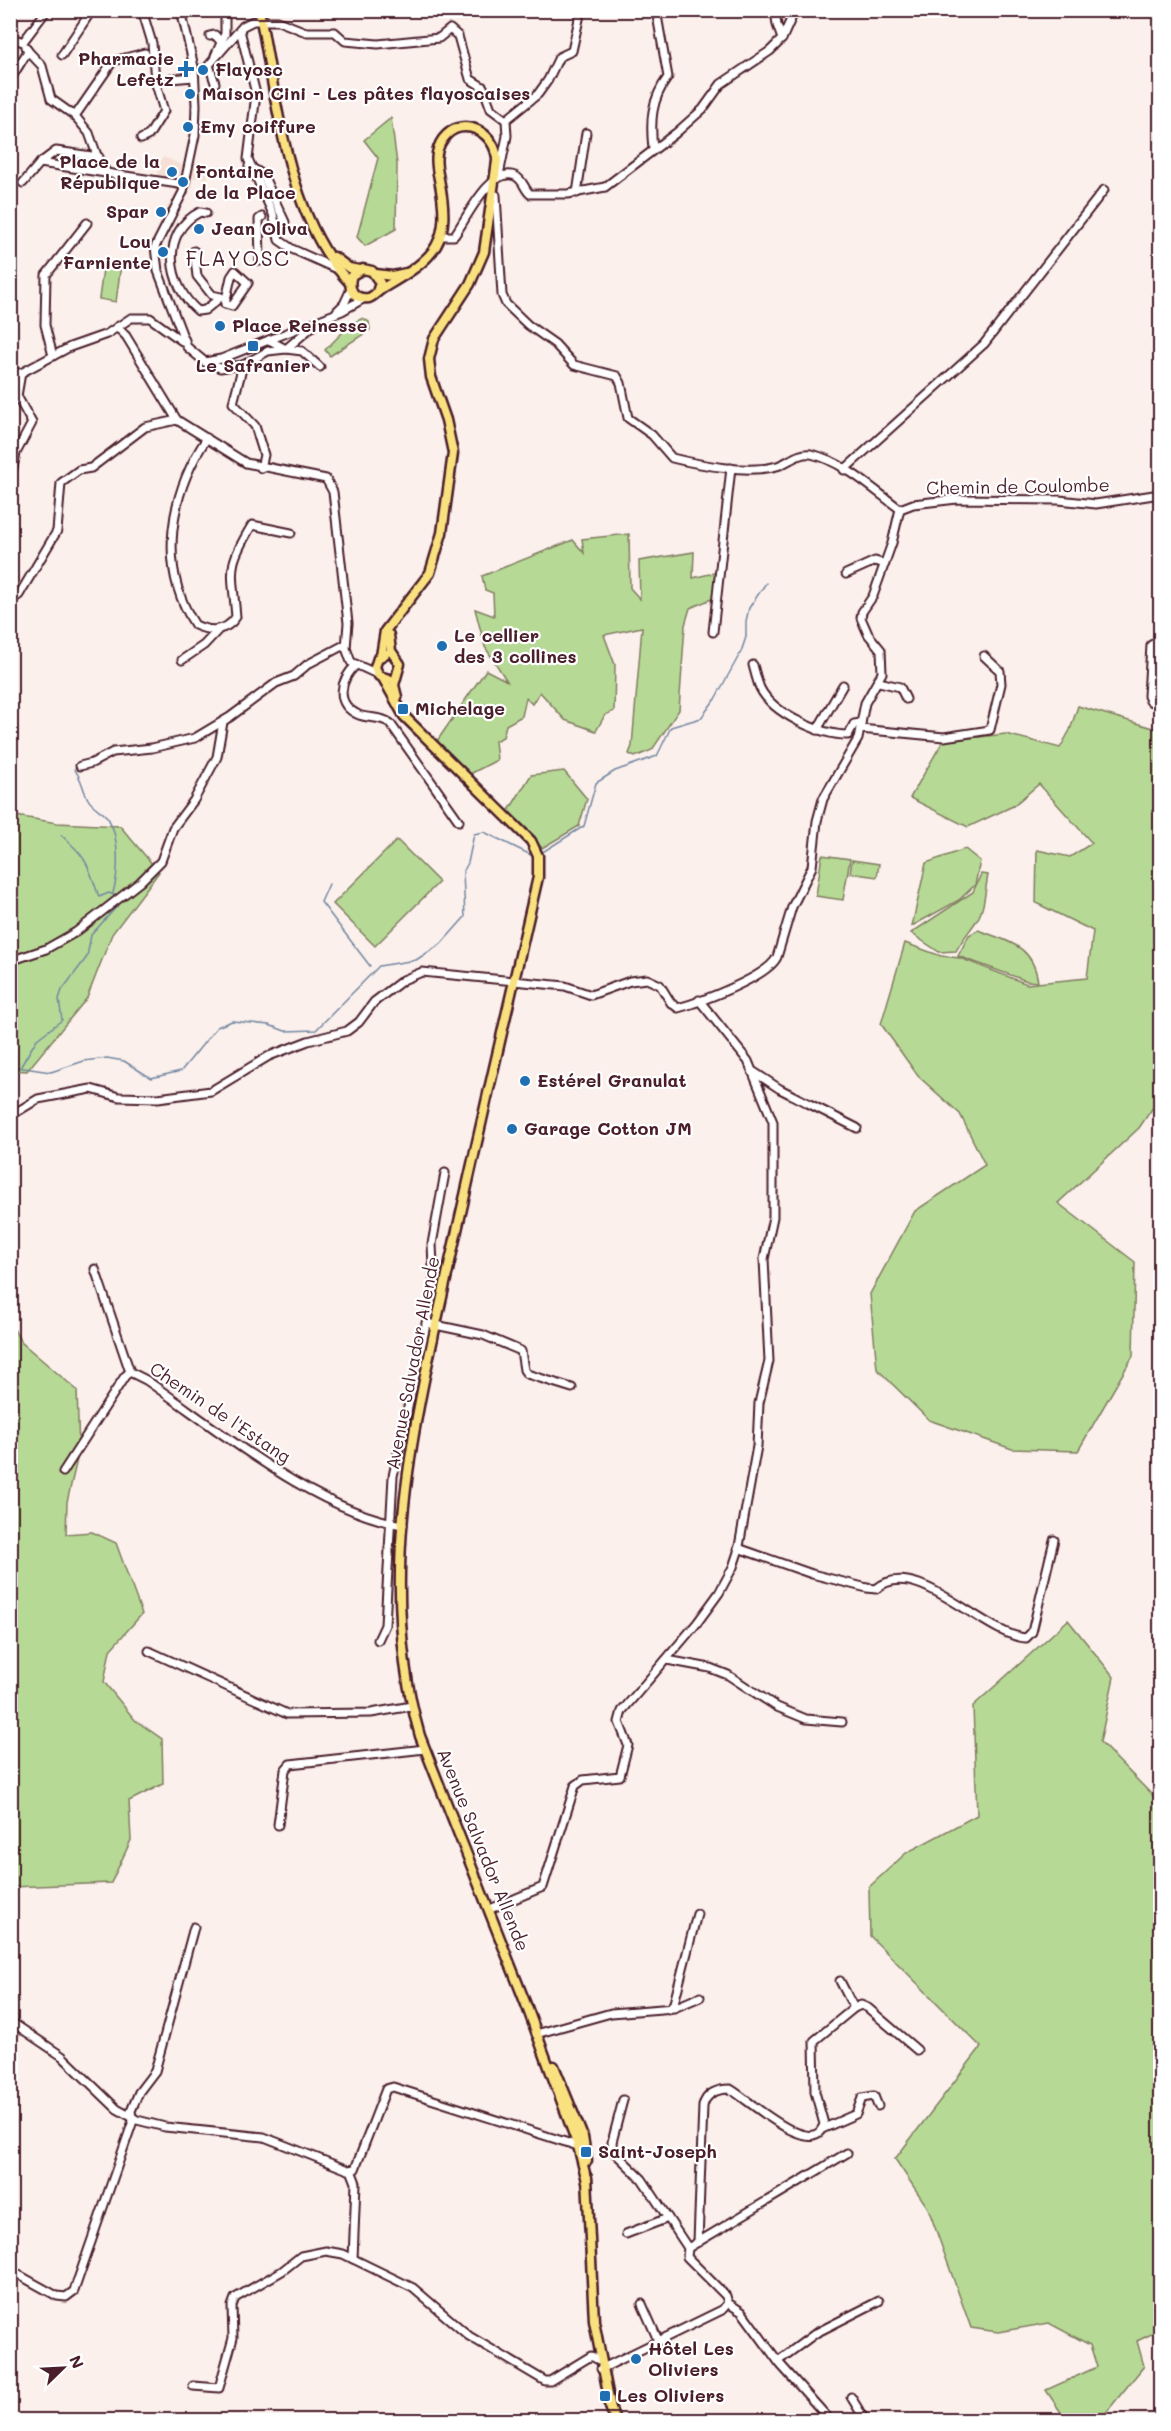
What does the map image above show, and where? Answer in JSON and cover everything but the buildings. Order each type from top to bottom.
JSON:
[{"type":"main road","points":[[260,15],[295,178],[310,222],[323,247],[356,296],[363,299],[374,296],[417,268],[432,253],[441,236],[444,212],[436,159],[443,139],[450,132],[465,128],[486,134],[496,147],[497,179],[484,252],[478,270],[434,339],[429,359],[431,377],[446,420],[453,453],[442,533],[430,573],[385,632],[378,658],[380,676],[399,710],[412,723]]},
{"type":"main road","points":[[323,247],[339,262],[359,270]]},
{"type":"main road","points":[[350,286],[352,275],[359,270],[367,269],[376,274],[399,275],[417,268]]},
{"type":"main road","points":[[376,274],[380,283],[377,292]]},
{"type":"main road","points":[[393,621],[388,639],[394,656],[400,664],[394,685],[399,701],[412,723]]},
{"type":"main road","points":[[378,658],[394,656]]},
{"type":"main road","points":[[380,676],[396,676]]},
{"type":"main road","name":"Avenue Salvador Allende","points":[[412,723],[531,841],[537,854],[538,877],[412,1440],[398,1574],[398,1612],[412,1706],[425,1749],[527,2007],[581,2131],[587,2163],[598,2361],[615,2421]]},
{"type":"main road","name":"Avenue Salvador Allende","points":[[538,2033],[578,2146],[587,2181]]},
{"type":"main road","name":"Avenue Salvador Allende","points":[[594,2321],[598,2361]]},
{"type":"street","points":[[24,42],[47,10]]},
{"type":"street","points":[[62,55],[92,10]]},
{"type":"street","points":[[141,139],[149,135],[163,116],[164,111],[155,81],[152,43],[142,10]]},
{"type":"street","points":[[181,10],[196,67],[194,78],[195,135],[185,185],[155,247],[159,275],[184,340],[190,351],[205,362],[220,368],[243,365],[268,351],[286,349],[302,351],[320,367]]},
{"type":"street","points":[[223,45],[225,10]]},
{"type":"street","points":[[506,120],[538,94],[560,57],[572,51],[581,10]]},
{"type":"street","points":[[653,149],[652,108],[657,92],[668,77],[656,10]]},
{"type":"street","points":[[775,10],[777,26],[782,39]]},
{"type":"street","points":[[441,236],[454,236],[484,190],[497,179],[514,176],[530,194],[577,193],[605,187],[703,109],[721,84],[770,51],[782,39],[795,10]]},
{"type":"street","points":[[215,83],[209,67],[223,45],[247,23],[260,15],[306,32],[335,32],[345,41],[378,44],[439,38],[450,29],[458,36],[470,79],[483,87],[491,109],[506,120]]},
{"type":"street","points":[[240,30],[256,94],[250,137],[249,166],[263,175],[285,222],[278,232],[279,240],[339,270]]},
{"type":"street","points":[[210,36],[215,35],[223,45]]},
{"type":"street","points":[[10,37],[24,42],[28,51],[42,66],[51,99],[75,116],[89,132],[107,173]]},
{"type":"street","points":[[223,45],[236,45],[244,50]]},
{"type":"street","points":[[10,80],[28,51]]},
{"type":"street","points":[[75,116],[113,61],[146,53]]},
{"type":"street","points":[[170,79],[194,78]]},
{"type":"street","points":[[497,179],[507,136],[506,120]]},
{"type":"street","points":[[577,193],[586,133]]},
{"type":"street","points":[[23,183],[40,163],[56,151],[99,157]]},
{"type":"street","points":[[40,163],[185,185]]},
{"type":"street","points":[[844,470],[984,344],[1104,190]]},
{"type":"street","points":[[10,1116],[38,1099],[91,1089],[119,1097],[158,1098],[211,1090],[269,1056],[308,1041],[347,1031],[359,1022],[374,1002],[403,980],[422,972],[565,986],[591,995],[630,981],[647,979],[660,985],[674,1006],[681,1007],[758,975],[774,964],[792,907],[812,867],[817,821],[823,799],[861,726],[866,703],[879,682],[883,665],[881,650],[868,634],[861,618],[862,612],[873,596],[885,564],[900,509],[844,470],[807,454],[776,467],[731,468],[672,458],[652,435],[628,418],[621,383],[617,376],[574,365],[555,344],[528,325],[506,304],[502,296],[496,195],[493,195]]},
{"type":"street","points":[[194,251],[197,276],[212,295],[221,297],[205,310],[198,311],[190,304],[172,271],[171,254],[174,240],[187,220],[200,212],[206,213]]},
{"type":"street","points":[[259,218],[261,261]]},
{"type":"street","points":[[53,356],[45,325],[46,275],[87,223]]},
{"type":"street","points":[[159,275],[172,271]]},
{"type":"street","points":[[235,271],[238,274],[248,283],[232,306],[225,303],[235,271]]},
{"type":"street","points":[[330,316],[344,304],[350,286]]},
{"type":"street","points":[[205,362],[244,350],[330,316],[363,299]]},
{"type":"street","points":[[10,373],[21,373],[131,318],[150,318],[182,341],[184,340]]},
{"type":"street","points":[[286,349],[321,319]]},
{"type":"street","points":[[117,327],[126,336],[177,420],[246,463],[261,468],[322,476],[330,485],[348,623],[346,644],[348,658],[358,666],[380,676]]},
{"type":"street","points":[[269,340],[286,349]]},
{"type":"street","points":[[243,365],[233,403],[255,426],[264,455],[261,468]]},
{"type":"street","points":[[10,483],[16,453],[32,423],[17,396],[21,373]]},
{"type":"street","points":[[10,601],[19,595],[57,531],[61,483],[79,470],[91,468],[145,427],[177,420]]},
{"type":"street","points":[[207,438],[193,459],[181,486],[175,517],[173,567],[176,587],[184,609],[195,625],[207,630],[231,625],[236,616],[231,581],[232,565],[239,543],[252,525],[291,533]]},
{"type":"street","points":[[713,632],[731,468]]},
{"type":"street","name":"Chemin de Coulombe","points":[[900,509],[913,504],[957,499],[1059,500],[1096,504],[1161,494]]},
{"type":"street","points":[[846,574],[875,561],[885,564]]},
{"type":"street","points":[[182,660],[204,645],[219,629]]},
{"type":"street","points":[[1161,640],[1151,645],[1148,696],[1150,702],[1161,705]]},
{"type":"street","points":[[80,766],[92,763],[113,752],[153,748],[195,738],[223,722],[263,691],[294,676],[321,656],[346,644]]},
{"type":"street","points":[[753,665],[760,688],[801,724],[817,730],[848,735],[854,724],[944,737],[990,730],[1001,684],[1000,671],[984,656]]},
{"type":"street","points":[[378,658],[358,666],[342,680],[341,688],[345,701],[359,715],[380,717],[390,723],[459,821]]},
{"type":"street","points":[[879,682],[900,687],[906,699]]},
{"type":"street","points":[[817,730],[843,685]]},
{"type":"street","points":[[10,961],[46,949],[76,932],[140,882],[164,859],[173,828],[194,800],[217,757],[223,722]]},
{"type":"street","points":[[509,1000],[524,981]]},
{"type":"street","points":[[490,1909],[543,1887],[575,1786],[583,1780],[620,1776],[628,1744],[619,1716],[667,1660],[719,1593],[738,1548],[757,1446],[759,1403],[769,1361],[765,1259],[773,1216],[773,1122],[748,1060],[699,1000]]},
{"type":"street","points":[[752,1071],[780,1089],[857,1128]]},
{"type":"street","points":[[378,1640],[385,1625],[393,1476],[434,1288],[432,1244],[445,1173]]},
{"type":"street","points":[[95,1269],[130,1372]]},
{"type":"street","points":[[426,1323],[483,1335],[521,1351],[524,1371],[527,1374],[572,1388]]},
{"type":"street","name":"Chemin de l'Estang","points":[[63,1472],[125,1376],[130,1372],[146,1380],[312,1492],[391,1523],[403,1525]]},
{"type":"street","points":[[738,1548],[812,1574],[867,1588],[876,1589],[883,1583],[894,1580],[925,1586],[990,1624],[1026,1638],[1032,1632],[1054,1539]]},
{"type":"street","points":[[149,1651],[287,1714],[371,1713],[412,1706]]},
{"type":"street","points":[[667,1660],[710,1668],[728,1675],[777,1707],[806,1719],[842,1722]]},
{"type":"street","points":[[278,1825],[285,1770],[290,1764],[425,1749]]},
{"type":"street","points":[[669,2009],[674,2003],[697,1914]]},
{"type":"street","points":[[10,2270],[57,2296],[66,2297],[74,2291],[133,2118],[131,2111],[139,2092],[155,2071],[194,1927]]},
{"type":"street","points":[[840,1981],[854,2008]]},
{"type":"street","points":[[538,2033],[612,2013],[669,2009],[700,1997]]},
{"type":"street","points":[[822,2129],[824,2124],[814,2092],[813,2046],[819,2036],[861,2005],[868,2008],[917,2050]]},
{"type":"street","points":[[10,2021],[62,2056],[117,2109],[133,2118],[165,2127],[264,2137],[299,2153],[351,2170],[355,2169],[386,2089],[393,2087],[578,2146],[582,2148],[587,2163]]},
{"type":"street","points":[[698,2242],[703,2106],[708,2096],[721,2089],[730,2089],[792,2132],[812,2135],[856,2114],[862,2098],[866,2095],[874,2096],[879,2106]]},
{"type":"street","points":[[623,2100],[612,2142],[613,2151],[642,2179],[688,2248],[687,2257],[726,2296],[728,2303],[742,2312],[778,2361],[830,2421]]},
{"type":"street","points":[[688,2248],[847,2153]]},
{"type":"street","points":[[351,2170],[356,2183],[353,2259]]},
{"type":"street","points":[[626,2234],[668,2218]]},
{"type":"street","points":[[193,2386],[219,2388],[233,2338],[232,2306],[238,2295],[259,2286],[301,2256],[326,2251],[353,2259],[413,2288],[469,2336],[545,2381],[598,2361],[614,2362],[722,2310],[728,2303]]},
{"type":"street","points":[[778,2361],[816,2333],[879,2301]]},
{"type":"street","points":[[642,2304],[658,2340]]},
{"type":"street","points":[[851,2397],[865,2421]]},
{"type":"shaded area","points":[[164,157],[186,167],[192,161],[209,167],[208,178],[192,178],[193,187],[189,189],[173,218],[165,218],[169,210],[167,208],[182,181],[157,179],[158,163]]},
{"type":"green space","points":[[391,118],[397,164],[396,229],[365,246],[357,237],[378,158],[364,140]]},
{"type":"green space","points":[[104,261],[121,264],[116,302],[99,299]]},
{"type":"green space","points":[[363,318],[369,322],[370,330],[330,356],[325,350],[344,331],[344,327]]},
{"type":"green space","points":[[629,534],[630,588],[640,599],[639,561],[694,552],[693,578],[718,572],[714,598],[690,608],[685,625],[679,710],[652,750],[635,757],[629,754],[632,746],[642,627],[604,635],[615,665],[614,711],[605,715],[596,731],[565,720],[540,692],[532,704],[526,698],[522,716],[506,725],[503,737],[495,741],[497,760],[470,774],[437,741],[486,670],[507,681],[485,647],[475,609],[494,616],[493,593],[485,590],[482,576],[573,540],[584,553],[582,539]]},
{"type":"green space","points":[[1078,706],[1160,730],[1160,1097],[1139,1128],[1058,1203],[1135,1262],[1133,1356],[1078,1451],[1012,1449],[929,1420],[877,1369],[870,1294],[915,1211],[985,1165],[960,1114],[918,1076],[881,1024],[905,943],[941,956],[960,958],[1027,984],[1087,978],[1093,931],[1036,903],[1037,850],[1070,857],[1092,843],[1039,784],[1013,806],[968,827],[910,798],[943,741],[1006,734],[1060,748],[1070,730]]},
{"type":"green space","points":[[564,771],[587,799],[579,826],[542,848],[508,812],[531,775]]},
{"type":"green space","points":[[10,815],[57,823],[120,826],[159,872],[112,934],[87,998],[27,1071],[11,1070]]},
{"type":"green space","points":[[397,840],[439,882],[375,946],[333,904]]},
{"type":"green space","points":[[965,849],[980,861],[975,885],[959,900],[912,926],[926,863]]},
{"type":"green space","points":[[822,855],[850,859],[843,900],[816,896]]},
{"type":"green space","points":[[852,860],[879,864],[877,877],[850,873]]},
{"type":"green space","points":[[981,874],[988,875],[981,912],[956,951],[939,952],[911,933],[973,892]]},
{"type":"green space","points":[[978,930],[1009,942],[1025,952],[1031,960],[1038,982],[1027,981],[958,956],[969,935]]},
{"type":"green space","points":[[10,1322],[21,1342],[77,1390],[79,1451],[67,1502],[66,1534],[92,1532],[116,1543],[142,1614],[110,1650],[104,1682],[135,1720],[162,1739],[163,1784],[129,1801],[131,1840],[111,1883],[11,1887]]},
{"type":"green space","points":[[1068,1620],[1114,1677],[1100,1742],[1160,1803],[1160,1985],[1153,2008],[1160,2041],[1160,2330],[1137,2341],[1144,2366],[1100,2420],[1066,2420],[1046,2390],[1097,2367],[1090,2345],[1049,2323],[998,2332],[971,2328],[928,2208],[895,2159],[981,2047],[870,1936],[869,1887],[906,1853],[977,1815],[973,1706]]},
{"type":"waterway","points":[[541,853],[584,826],[596,783],[615,771],[657,756],[671,727],[701,718],[715,699],[741,652],[746,637],[749,608],[766,583]]},
{"type":"waterway","points":[[74,769],[90,802],[108,818],[115,835],[117,855],[113,893]]},
{"type":"waterway","points":[[10,1066],[51,1072],[84,1061],[107,1058],[124,1061],[151,1078],[181,1071],[217,1027],[232,1021],[269,1025],[285,1031],[316,1030],[379,966],[416,960],[441,944],[465,917],[463,872],[468,863],[474,834],[484,832],[533,856]]},
{"type":"waterway","points":[[61,835],[82,856],[99,897],[109,893],[116,896]]},
{"type":"waterway","points":[[329,884],[321,902],[370,966]]},
{"type":"waterway","points":[[21,1066],[37,1039],[62,1020],[59,999],[62,990],[87,957],[91,935],[121,902],[119,900]]},
{"type":"tunnel","points":[[199,67],[207,65]]},
{"type":"place","name":"Pharmacie Lefetz","points":[[186,69]]},
{"type":"place","name":"Flayosc","points":[[203,70]]},
{"type":"place","name":"Maison Cini - Les pâtes flayoscaises","points":[[190,94]]},
{"type":"place","name":"Emy coiffure","points":[[188,127]]},
{"type":"place","name":"Place de la République","points":[[172,172]]},
{"type":"place","name":"Fontaine de la Place","points":[[183,182]]},
{"type":"place","name":"Spar","points":[[161,212]]},
{"type":"place","name":"Jean Oliva","points":[[199,229]]},
{"type":"place","name":"Lou Farniente","points":[[163,252]]},
{"type":"place","name":"Place Reinesse","points":[[220,326]]},
{"type":"place","name":"Le Safranier","points":[[253,346]]},
{"type":"place","name":"Le cellier des 3 collines","points":[[442,646]]},
{"type":"place","name":"Michelage","points":[[403,709]]},
{"type":"place","name":"Estérel Granulat","points":[[525,1081]]},
{"type":"place","name":"Garage Cotton JM","points":[[512,1129]]},
{"type":"place","name":"Saint-Joseph","points":[[586,2152]]},
{"type":"place","name":"Hôtel Les Oliviers","points":[[636,2359]]},
{"type":"place","name":"Les Oliviers","points":[[605,2396]]},
{"type":"district","name":"FLAYOSC","points":[[238,259]]}]
